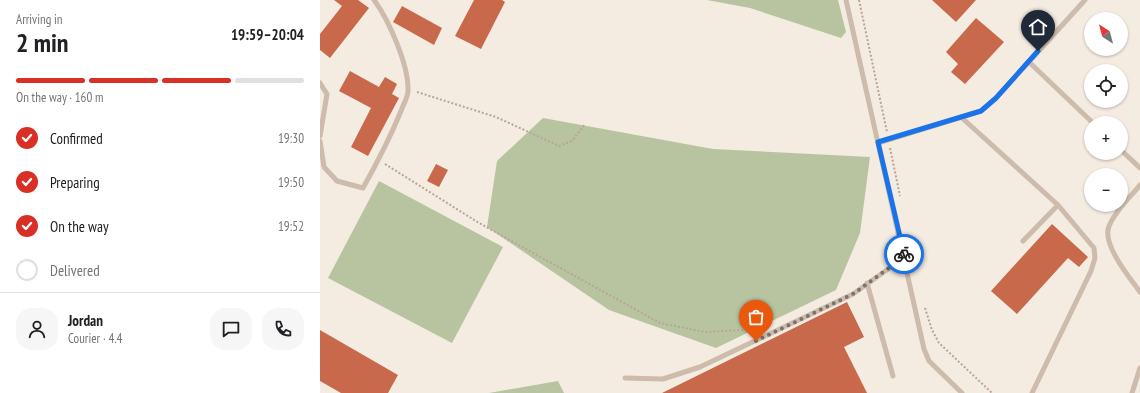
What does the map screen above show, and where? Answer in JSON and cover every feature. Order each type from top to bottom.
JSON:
[{"type":"lane","points":[[846,0],[924,349],[929,361],[962,393]]},
{"type":"lane","points":[[878,142],[981,111],[996,98],[1085,0]]},
{"type":"lane","points":[[320,141],[324,167],[337,181],[362,188],[379,160],[408,89],[395,40],[377,1]]},
{"type":"lane","points":[[1029,62],[1086,116]]},
{"type":"lane","points":[[320,83],[327,94],[320,136]]},
{"type":"lane","points":[[961,117],[1058,205],[1094,248],[1095,258],[1091,271],[1032,393]]},
{"type":"lane","points":[[1128,157],[1140,168]]},
{"type":"lane","points":[[1140,185],[1112,221],[1108,229],[1108,237],[1118,260],[1140,292]]},
{"type":"lane","points":[[1023,241],[1058,205]]},
{"type":"lane","points":[[625,378],[663,380],[700,367],[853,294],[904,257]]},
{"type":"lane","points":[[868,283],[893,376]]},
{"type":"lane","points":[[1132,393],[1140,368]]},
{"type":"path","points":[[859,0],[900,197]]},
{"type":"path","points":[[408,89],[496,117],[559,146],[572,141],[585,124]]},
{"type":"path","points":[[379,160],[479,223],[660,323],[705,332],[743,330]]},
{"type":"path","points":[[924,306],[932,330],[939,343],[992,393]]},
{"type":"green space","points":[[707,0],[838,0],[846,32],[841,38],[750,8]]},
{"type":"green space","points":[[543,118],[713,149],[870,157],[860,233],[836,290],[716,348],[609,310],[487,227],[497,161]]},
{"type":"green space","points":[[379,181],[503,247],[452,343],[328,278]]},
{"type":"green space","points":[[558,381],[564,393],[489,393]]},
{"type":"building","points":[[334,0],[358,0],[369,8],[330,58],[320,50],[320,34],[342,6]]},
{"type":"building","points":[[474,0],[502,0],[505,2],[481,49],[455,36]]},
{"type":"building","points":[[932,0],[976,0],[956,22]]},
{"type":"building","points":[[402,6],[442,28],[434,45],[393,22]]},
{"type":"building","points":[[976,18],[1004,42],[965,84],[951,72],[958,64],[946,52]]},
{"type":"building","points":[[350,71],[379,87],[385,77],[397,84],[392,94],[399,98],[368,156],[351,147],[371,108],[339,91]]},
{"type":"building","points":[[436,164],[448,170],[439,187],[427,181]]},
{"type":"building","points":[[1052,224],[1088,257],[1079,267],[1068,258],[1017,314],[991,291]]},
{"type":"building","points":[[847,302],[864,337],[844,347],[867,393],[662,393]]},
{"type":"building","points":[[320,330],[398,375],[388,393],[341,393],[320,381]]},
{"type":"way so far","points":[[756,341],[853,294],[904,257],[904,254]]},
{"type":"route","points":[[904,254],[878,142],[981,111],[996,98],[1038,51]]}]
